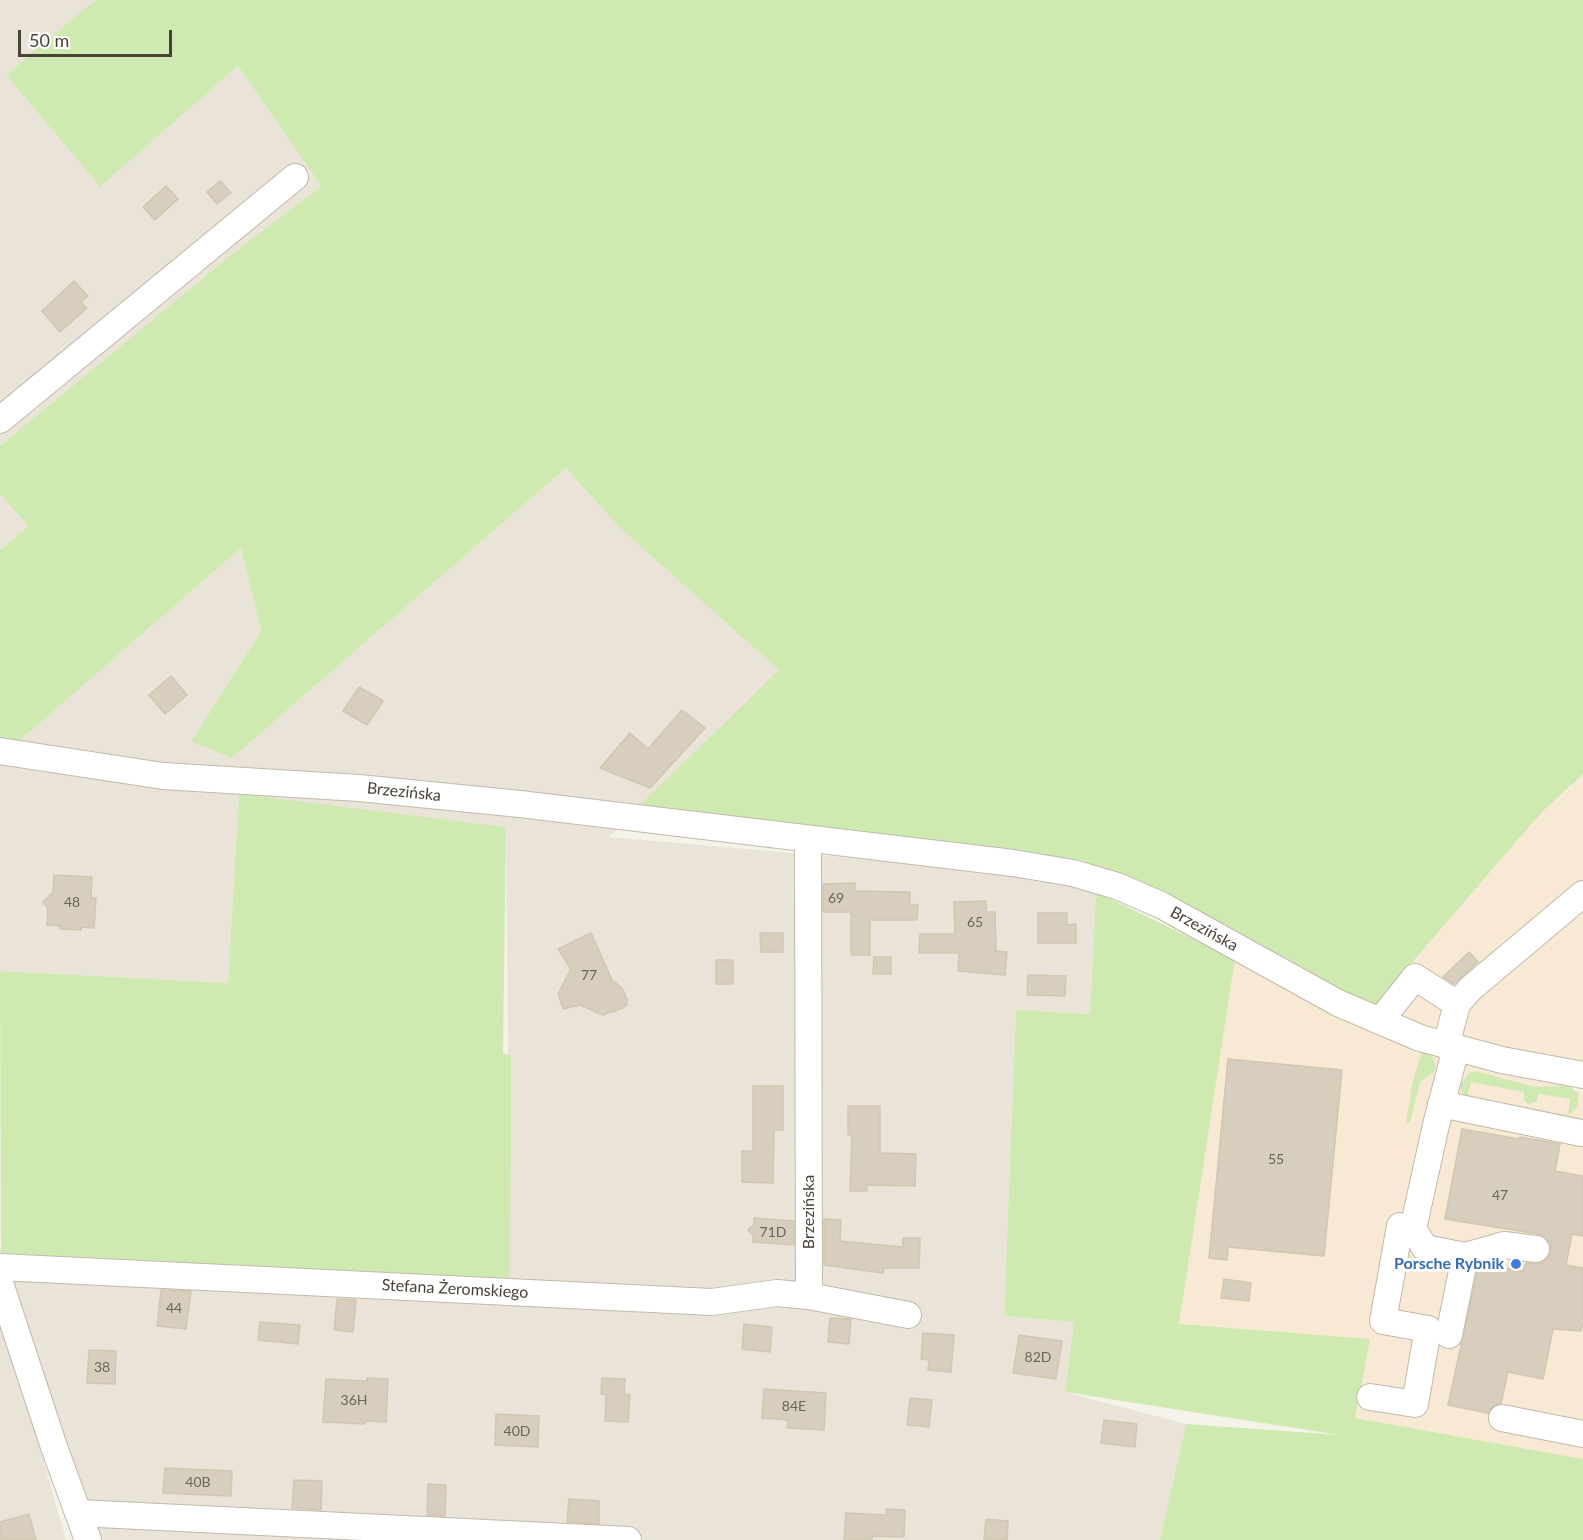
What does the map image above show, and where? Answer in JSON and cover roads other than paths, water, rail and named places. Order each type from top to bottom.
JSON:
[{"type":"street","points":[[0,420],[295,177]]},
{"type":"street","name":"Brzezińska","points":[[0,751],[163,776],[382,790],[520,804],[1013,863],[1096,878],[1161,905],[1338,1004],[1380,1022],[1420,1038],[1451,1047],[1502,1060],[1583,1075]]},
{"type":"street","name":"Brzezińska","points":[[808,839],[809,1296]]},
{"type":"street","points":[[1536,1249],[1504,1245],[1465,1256],[1425,1248],[1413,1228],[1441,1104],[1457,1004],[1494,968],[1583,894]]},
{"type":"street","points":[[1380,1022],[1415,977],[1457,1004]]},
{"type":"street","points":[[1441,1104],[1582,1130]]},
{"type":"street","points":[[1370,1397],[1415,1404],[1428,1329],[1383,1321],[1400,1226],[1413,1228]]},
{"type":"street","points":[[1449,1335],[1465,1256]]},
{"type":"street","name":"Stefana Żeromskiego","points":[[0,1267],[712,1302],[777,1293],[809,1296],[908,1315]]},
{"type":"street","points":[[0,1283],[88,1540]]},
{"type":"street","points":[[1502,1419],[1583,1434]]},
{"type":"street","points":[[78,1513],[628,1540]]},
{"type":"place","name":"Porsche Rybnik","points":[[1516,1264]]}]
